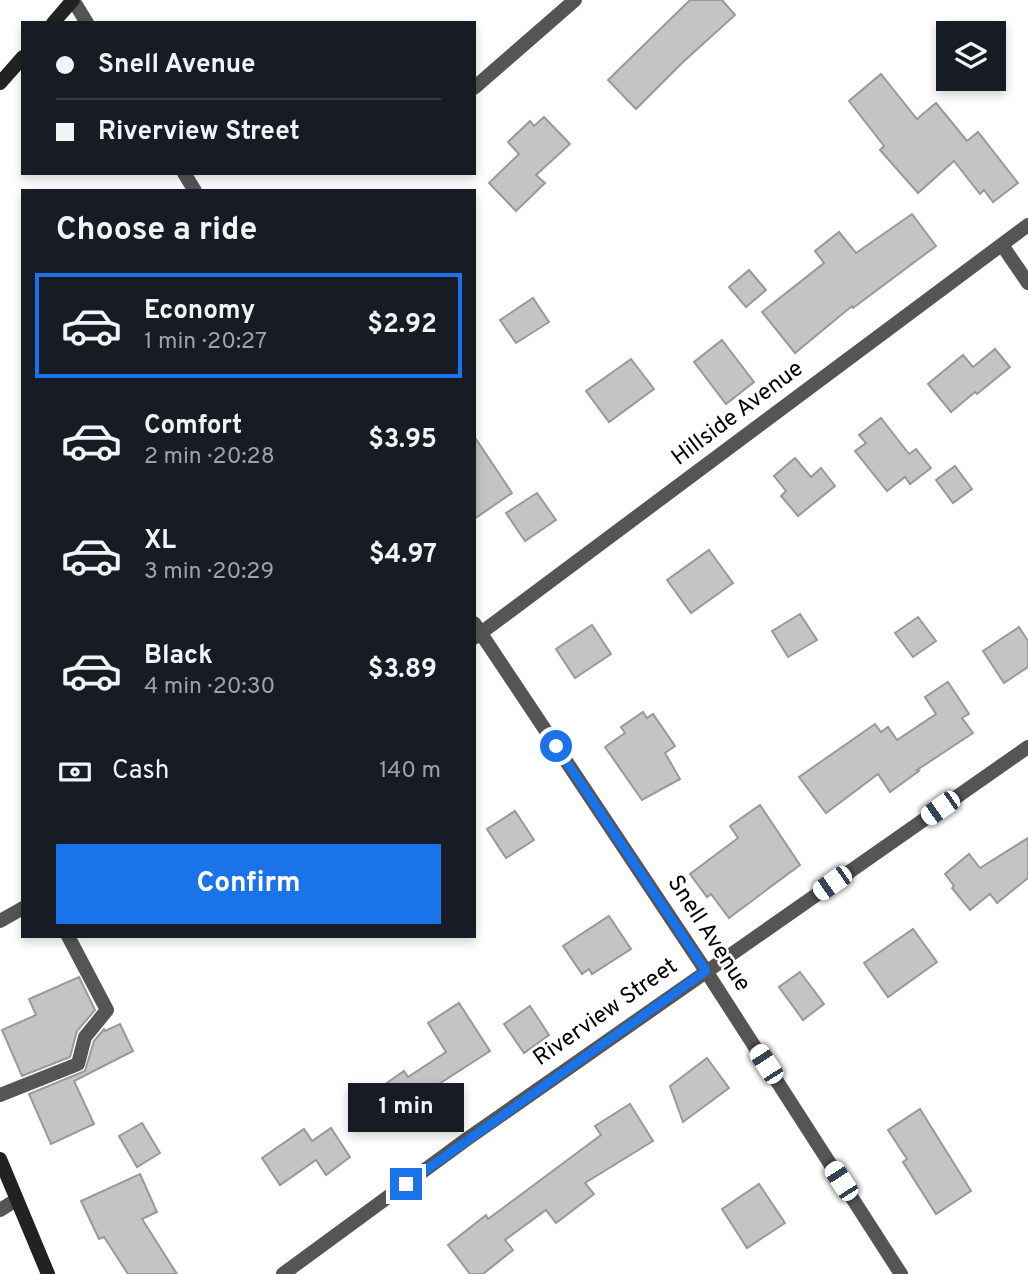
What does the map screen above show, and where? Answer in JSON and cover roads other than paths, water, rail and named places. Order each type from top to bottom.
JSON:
[{"type":"street","points":[[55,21],[73,0],[86,21]]},
{"type":"street","points":[[476,86],[575,0]]},
{"type":"street","points":[[0,83],[21,59]]},
{"type":"street","name":"Hillside Avenue","points":[[477,631],[1028,225]]},
{"type":"street","points":[[1002,245],[1028,283]]},
{"type":"street","name":"Snell Avenue","points":[[477,631],[706,971],[901,1274]]},
{"type":"street","name":"Riverview Street","points":[[283,1274],[467,1139],[1028,747]]},
{"type":"street","points":[[0,921],[21,909]]},
{"type":"street","points":[[0,1095],[78,1064],[85,1037],[107,1010],[69,938]]},
{"type":"street","points":[[0,1159],[48,1274]]},
{"type":"street","points":[[0,1210],[16,1200]]}]
